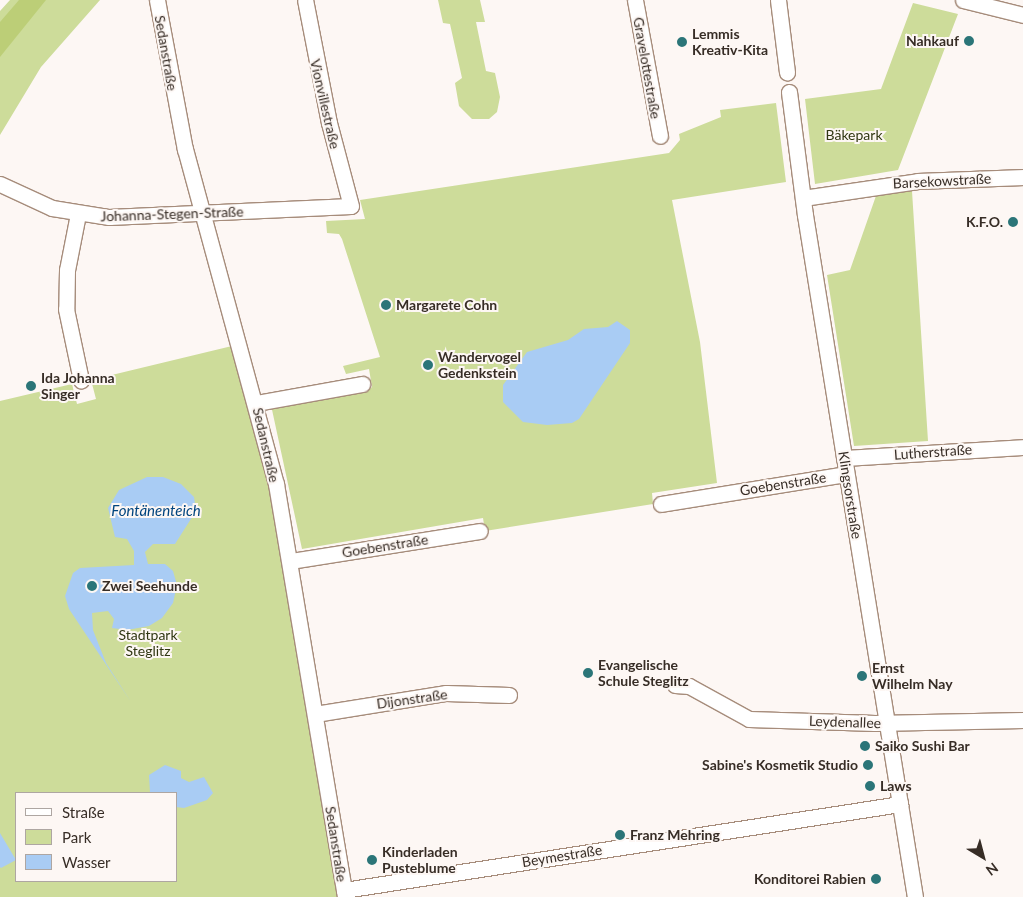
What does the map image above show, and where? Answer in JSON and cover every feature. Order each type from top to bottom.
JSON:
[{"type":"street","name":"Sedanstraße","points":[[157,0],[177,111],[202,213],[256,403],[291,561],[344,893]]},
{"type":"street","name":"Vionvillestraße","points":[[305,0],[329,123],[351,206]]},
{"type":"street","name":"Gravelottestraße","points":[[635,0],[660,136]]},
{"type":"street","points":[[778,0],[787,72]]},
{"type":"street","points":[[963,0],[1023,15]]},
{"type":"street","name":"Klingsorstraße","points":[[789,92],[803,198],[914,897]]},
{"type":"street","name":"Barsekowstraße","points":[[803,198],[918,181],[1023,177]]},
{"type":"street","name":"Johanna-Stegen-Straße","points":[[0,184],[34,202],[78,214],[202,213],[351,206]]},
{"type":"street","points":[[78,214],[67,270],[66,309],[81,380]]},
{"type":"street","points":[[256,403],[362,384]]},
{"type":"street","name":"Lutherstraße","points":[[844,458],[1023,447]]},
{"type":"street","name":"Goebenstraße","points":[[661,504],[846,474]]},
{"type":"street","name":"Goebenstraße","points":[[291,561],[480,531]]},
{"type":"street","name":"Leydenallee","points":[[675,685],[689,686],[749,719],[886,723],[1023,720]]},
{"type":"street","name":"Dijonstraße","points":[[315,714],[446,693],[509,695]]},
{"type":"street","name":"Beymestraße","points":[[344,893],[900,804]]},
{"type":"green space","points":[[10,0],[100,0],[41,67],[0,135],[0,11]]},
{"type":"green space","points":[[19,0],[46,0],[0,57],[0,22]]},
{"type":"green space","points":[[438,0],[480,0],[485,22],[476,22],[486,71],[495,73],[500,97],[497,112],[489,119],[472,119],[459,106],[455,83],[462,78],[450,24],[443,23]]},
{"type":"green space","name":"Bäkepark","points":[[913,3],[958,14],[898,170],[815,184],[805,99],[881,89]]},
{"type":"green space","points":[[776,103],[786,182],[672,200],[700,342],[717,483],[652,493],[653,504],[485,531],[483,518],[302,549],[271,405],[353,389],[366,392],[372,387],[369,369],[346,374],[343,366],[380,357],[342,239],[339,234],[327,233],[326,221],[365,219],[360,200],[669,153],[680,140],[679,134],[721,117],[720,110]]},
{"type":"green space","points":[[912,191],[928,441],[854,446],[827,275],[850,270],[877,193]]},
{"type":"green space","name":"Stadtpark Steglitz","points":[[232,346],[271,497],[338,897],[0,897],[0,401],[72,384],[77,404],[96,399],[91,380]]},
{"type":"water","points":[[617,321],[630,330],[630,343],[579,419],[572,423],[547,425],[523,422],[503,402],[503,385],[527,352],[568,340],[584,329],[608,327]]},
{"type":"water","name":"Fontänenteich","points":[[147,477],[163,477],[181,484],[194,497],[196,511],[175,544],[153,544],[145,552],[148,564],[165,564],[173,571],[177,585],[173,603],[162,618],[149,626],[127,630],[112,628],[114,619],[108,611],[92,613],[93,630],[106,663],[131,702],[69,609],[65,596],[73,573],[80,568],[134,565],[134,551],[127,539],[115,537],[108,508],[119,490]]},
{"type":"water","points":[[165,765],[181,771],[181,778],[189,782],[204,777],[213,793],[207,800],[184,808],[178,807],[178,792],[150,792],[149,775]]},
{"type":"water","points":[[0,833],[15,861],[0,867]]},
{"type":"place","name":"Nahkauf","points":[[969,41]]},
{"type":"place","name":"Lemmis Kreativ-Kita","points":[[682,42]]},
{"type":"place","name":"K.F.O.","points":[[1013,222]]},
{"type":"place","name":"Margarete Cohn","points":[[386,305]]},
{"type":"place","name":"Wandervogel Gedenkstein","points":[[428,365]]},
{"type":"place","name":"Ida Johanna Singer","points":[[31,386]]},
{"type":"place","name":"Zwei Seehunde","points":[[92,586]]},
{"type":"place","name":"Evangelische Schule Steglitz","points":[[588,673]]},
{"type":"place","name":"Ernst Wilhelm Nay","points":[[862,676]]},
{"type":"place","name":"Saiko Sushi Bar","points":[[865,746]]},
{"type":"place","name":"Sabine's Kosmetik Studio","points":[[868,765]]},
{"type":"place","name":"Laws","points":[[870,786]]},
{"type":"place","name":"Franz Mehring","points":[[620,835]]},
{"type":"place","name":"Kinderladen Pusteblume","points":[[372,860]]},
{"type":"place","name":"Konditorei Rabien","points":[[876,879]]}]
